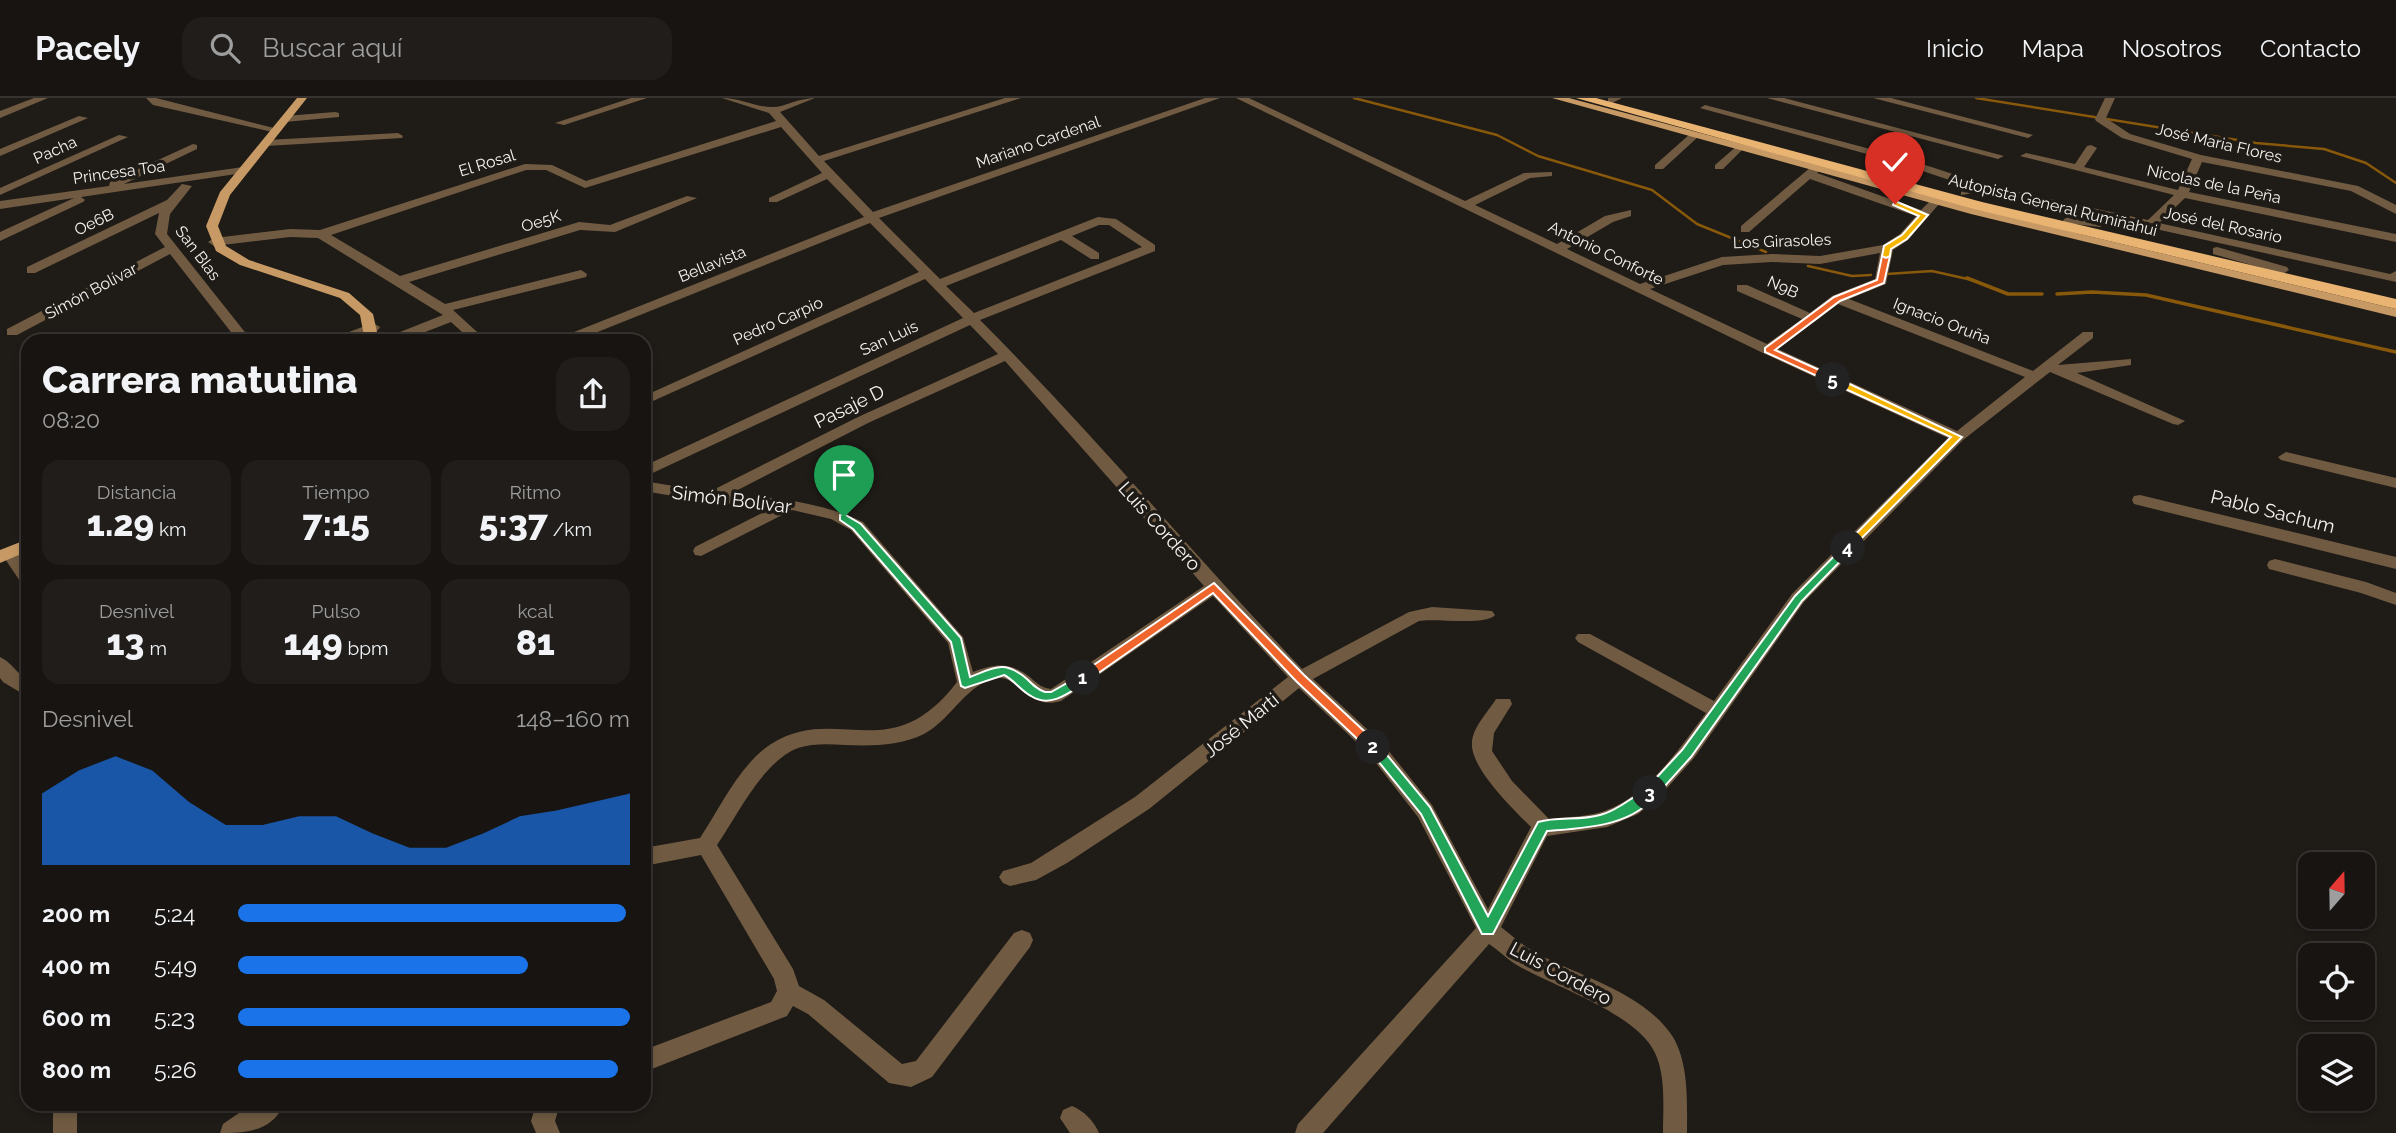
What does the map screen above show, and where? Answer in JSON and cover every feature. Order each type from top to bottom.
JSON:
[{"type":"highway","name":"Autopista General Rumiñahui","points":[[1582,98],[2047,223],[2396,304]]},
{"type":"highway","name":"Autopista General Rumiñahui","points":[[1612,99],[1814,166],[1965,193],[2283,270],[2395,283]]},
{"type":"main road","points":[[302,98],[214,210],[210,226],[214,242],[232,256],[344,296],[366,312],[373,334]]},
{"type":"main road","points":[[1557,98],[1814,166],[1935,202],[2145,256],[2396,313]]},
{"type":"main road","points":[[4,555],[21,547]]},
{"type":"street","points":[[0,116],[43,98]]},
{"type":"street","points":[[151,98],[153,102],[278,130]]},
{"type":"street","points":[[560,122],[642,98]]},
{"type":"street","points":[[727,98],[773,111],[810,98]]},
{"type":"street","points":[[817,160],[1016,98]]},
{"type":"street","name":"Mariano Cardenal","points":[[872,218],[1215,98]]},
{"type":"street","name":"Antonio Conforte","points":[[1241,98],[1769,350],[1958,437]]},
{"type":"street","points":[[1772,98],[1998,156]]},
{"type":"street","points":[[1878,98],[1920,136]]},
{"type":"street","name":"José Maria Flores","points":[[2110,98],[2103,122],[2126,136],[2166,146],[2198,158],[2354,188],[2396,210]]},
{"type":"street","points":[[1705,108],[1832,142],[1920,136],[2028,135]]},
{"type":"street","name":"Luis Cordero","points":[[773,111],[829,174],[1007,355],[1214,587],[1300,678],[1376,749],[1425,811],[1488,930],[1522,956],[1627,1009],[1655,1033],[1665,1046],[1671,1062],[1675,1133]]},
{"type":"street","points":[[285,119],[335,115]]},
{"type":"street","points":[[0,153],[83,118]]},
{"type":"street","name":"El Rosal","points":[[321,234],[512,170],[548,167],[585,185],[782,123]]},
{"type":"street","points":[[266,143],[398,136]]},
{"type":"street","points":[[1659,167],[1694,136]]},
{"type":"street","name":"José del Rosario","points":[[1920,136],[1982,187],[2395,283]]},
{"type":"street","name":"Pacha","points":[[0,192],[123,137]]},
{"type":"street","points":[[1745,229],[1814,166],[1832,142]]},
{"type":"street","points":[[0,237],[193,147]]},
{"type":"street","points":[[1719,167],[1738,148]]},
{"type":"street","points":[[2077,168],[2091,148]]},
{"type":"street","name":"Nicolas de la Peña","points":[[2026,156],[2182,194],[2396,238]]},
{"type":"street","points":[[2069,220],[2150,225],[2182,194],[2198,158]]},
{"type":"street","points":[[1814,166],[1924,215]]},
{"type":"street","name":"Princesa Toa","points":[[0,212],[186,186],[240,174]]},
{"type":"street","name":"Princesa Toa","points":[[0,205],[240,174]]},
{"type":"street","points":[[773,200],[829,174]]},
{"type":"street","points":[[1466,205],[1528,175],[1548,174]]},
{"type":"street","name":"San Blas","points":[[186,186],[170,203],[159,227],[161,234],[239,334]]},
{"type":"street","points":[[1965,193],[1982,187]]},
{"type":"street","name":"Oe5K","points":[[398,281],[579,226],[611,229],[691,198]]},
{"type":"street","name":"Los Girasoles","points":[[1640,288],[1722,261],[1772,258],[1820,260],[1887,248],[1904,237],[1935,202]]},
{"type":"street","name":"Oe6B","points":[[31,270],[170,203]]},
{"type":"street","points":[[1558,249],[1609,219],[1627,213]]},
{"type":"street","name":"Bellavista","points":[[582,334],[872,218]]},
{"type":"street","name":"Pedro Carpio","points":[[651,398],[933,279],[1106,220],[1150,246]]},
{"type":"street","points":[[2150,225],[2154,232],[2165,237],[2283,270]]},
{"type":"street","points":[[214,242],[290,233],[321,234],[448,312],[472,334]]},
{"type":"street","points":[[1062,235],[1095,256]]},
{"type":"street","name":"San Luis","points":[[651,469],[971,319],[1151,250],[1150,246]]},
{"type":"street","points":[[1769,350],[1837,299],[1881,281],[1887,248]]},
{"type":"street","name":"Simón Bolívar","points":[[12,332],[171,249]]},
{"type":"street","points":[[404,334],[448,312],[580,274]]},
{"type":"street","name":"N9B","points":[[1742,288],[1811,318]]},
{"type":"street","name":"Ignacio Oruña","points":[[1837,299],[2046,370],[2178,421]]},
{"type":"street","points":[[1542,826],[1601,821],[1631,808],[1651,792],[1687,753],[1798,598],[1958,437],[2088,335]]},
{"type":"street","name":"Pasaje D","points":[[711,497],[863,420],[1007,355]]},
{"type":"street","points":[[2046,370],[2078,370],[2126,362]]},
{"type":"street","points":[[2286,457],[2396,483]]},
{"type":"street","name":"Simón Bolívar","points":[[651,487],[789,506],[844,517],[857,526],[957,641],[965,683]]},
{"type":"street","name":"Pablo Sachum","points":[[2140,499],[2396,563]]},
{"type":"street","points":[[701,551],[789,506]]},
{"type":"street","points":[[4,555],[21,573]]},
{"type":"street","points":[[2275,565],[2366,588],[2396,599]]},
{"type":"street","points":[[651,856],[706,845],[760,767],[777,749],[829,735],[881,738],[924,726],[950,705],[965,683],[996,671],[1011,673],[1036,694],[1054,696],[1162,625],[1214,587]]},
{"type":"street","name":"José Marti","points":[[1010,877],[1036,871],[1142,803],[1300,678],[1415,616],[1455,612],[1486,615]]},
{"type":"street","points":[[1584,638],[1718,711]]},
{"type":"street","points":[[0,664],[9,677],[21,685]]},
{"type":"street","points":[[1503,704],[1481,741],[1480,749],[1504,785],[1542,826]]},
{"type":"street","points":[[1307,1133],[1488,930],[1542,826]]},
{"type":"street","points":[[651,1058],[779,1009],[789,992],[785,976],[706,845]]},
{"type":"street","points":[[789,992],[816,1007],[897,1075],[911,1076],[924,1069],[1023,940]]},
{"type":"street","points":[[65,1111],[65,1133]]},
{"type":"street","points":[[232,1133],[262,1111]]},
{"type":"street","points":[[546,1111],[543,1121],[548,1133]]},
{"type":"waterway","points":[[1354,98],[1497,135],[1538,156],[1652,190],[1697,224],[1766,252]]},
{"type":"waterway","points":[[1976,98],[2256,143],[2324,149],[2366,163],[2396,183]]},
{"type":"waterway","points":[[1808,266],[1852,276],[1871,275]]},
{"type":"waterway","points":[[1887,274],[1932,271],[1972,280]]},
{"type":"waterway","points":[[1967,278],[2008,294],[2042,294]]},
{"type":"waterway","points":[[2057,294],[2092,292],[2146,295],[2396,352]]},
{"type":"route","points":[[844,517],[857,526],[901,574],[957,641],[965,683],[996,671],[1004,671],[1011,673],[1036,694],[1054,696],[1162,625],[1214,587],[1300,678],[1376,749],[1403,782],[1425,811],[1488,930],[1542,826],[1601,821],[1631,808],[1651,792],[1687,753],[1798,598],[1958,437],[1769,350],[1837,299],[1881,281],[1887,248],[1904,237],[1924,215],[1895,204]]}]
